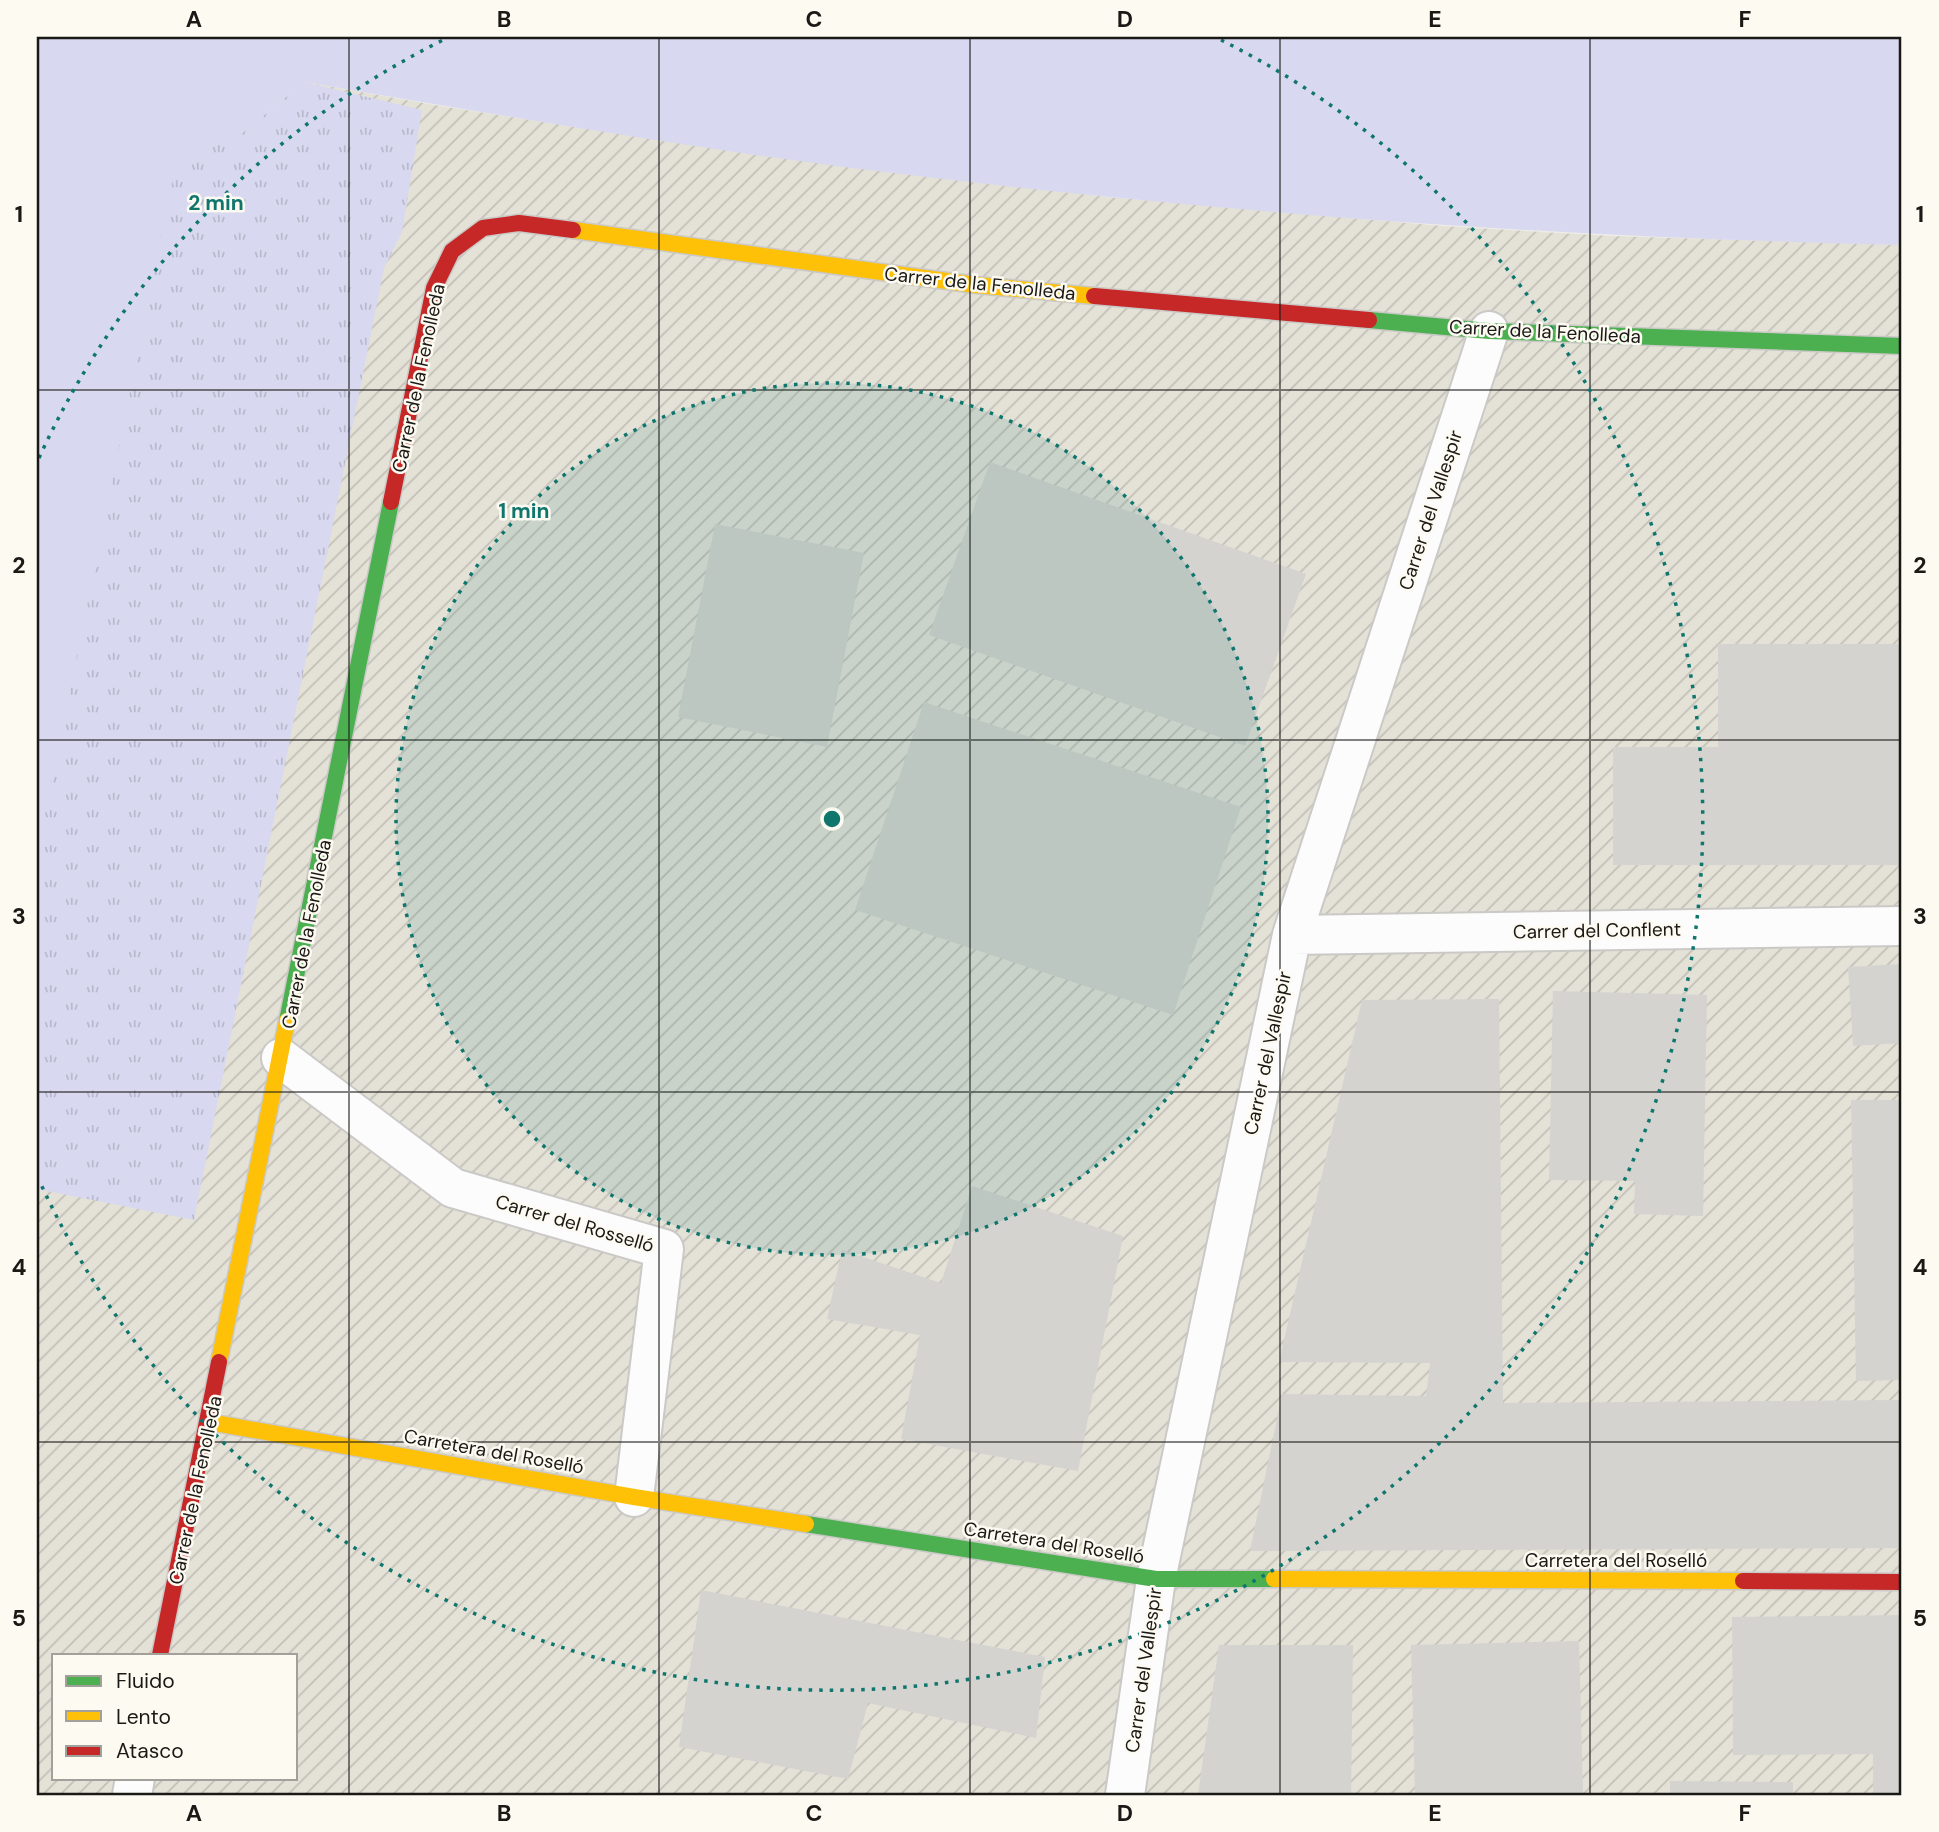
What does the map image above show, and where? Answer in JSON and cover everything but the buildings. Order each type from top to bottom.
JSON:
[{"type":"street","name":"Carrer de la Fenolleda","points":[[160,1654],[435,288],[453,251],[482,228],[519,223],[976,285],[1489,331],[1902,345]]},
{"type":"street","name":"Carrer del Vallespir","points":[[1125,1795],[1156,1579],[1292,935],[1489,331]]},
{"type":"street","name":"Carrer del Conflent","points":[[1292,935],[1902,926]]},
{"type":"street","name":"Carrer del Rosselló","points":[[281,1058],[453,1188],[664,1249],[634,1497]]},
{"type":"street","name":"Carretera del Roselló","points":[[209,1422],[634,1497],[1156,1579],[1902,1582]]},
{"type":"shaded area","points":[[304,82],[440,106],[773,157],[1107,197],[1442,226],[1610,236],[1902,245],[1902,1795],[37,1795],[37,854],[177,158],[267,114]]},
{"type":"green space","points":[[37,37],[1902,37],[1902,245],[1542,231],[1302,214],[1063,192],[703,147],[304,82],[235,139],[177,158],[37,854]]},
{"type":"green space","points":[[304,82],[422,110],[402,232],[384,268],[194,1220],[37,1189],[37,202],[235,139]]},
{"type":"traffic: fast","points":[[1369,320],[1489,331],[1902,346]]},
{"type":"traffic: fast","points":[[287,1021],[391,502]]},
{"type":"traffic: fast","points":[[806,1524],[1156,1579],[1274,1579]]},
{"type":"traffic: slow","points":[[573,230],[976,285],[1094,296]]},
{"type":"traffic: slow","points":[[219,1362],[287,1021]]},
{"type":"traffic: slow","points":[[209,1422],[634,1497],[806,1524]]},
{"type":"traffic: slow","points":[[1274,1579],[1743,1581]]},
{"type":"traffic: jam","points":[[391,502],[434,288],[452,251],[483,228],[519,223],[573,230]]},
{"type":"traffic: jam","points":[[1094,296],[1369,320]]},
{"type":"traffic: jam","points":[[160,1654],[219,1362]]},
{"type":"traffic: jam","points":[[1743,1581],[1902,1582]]}]
